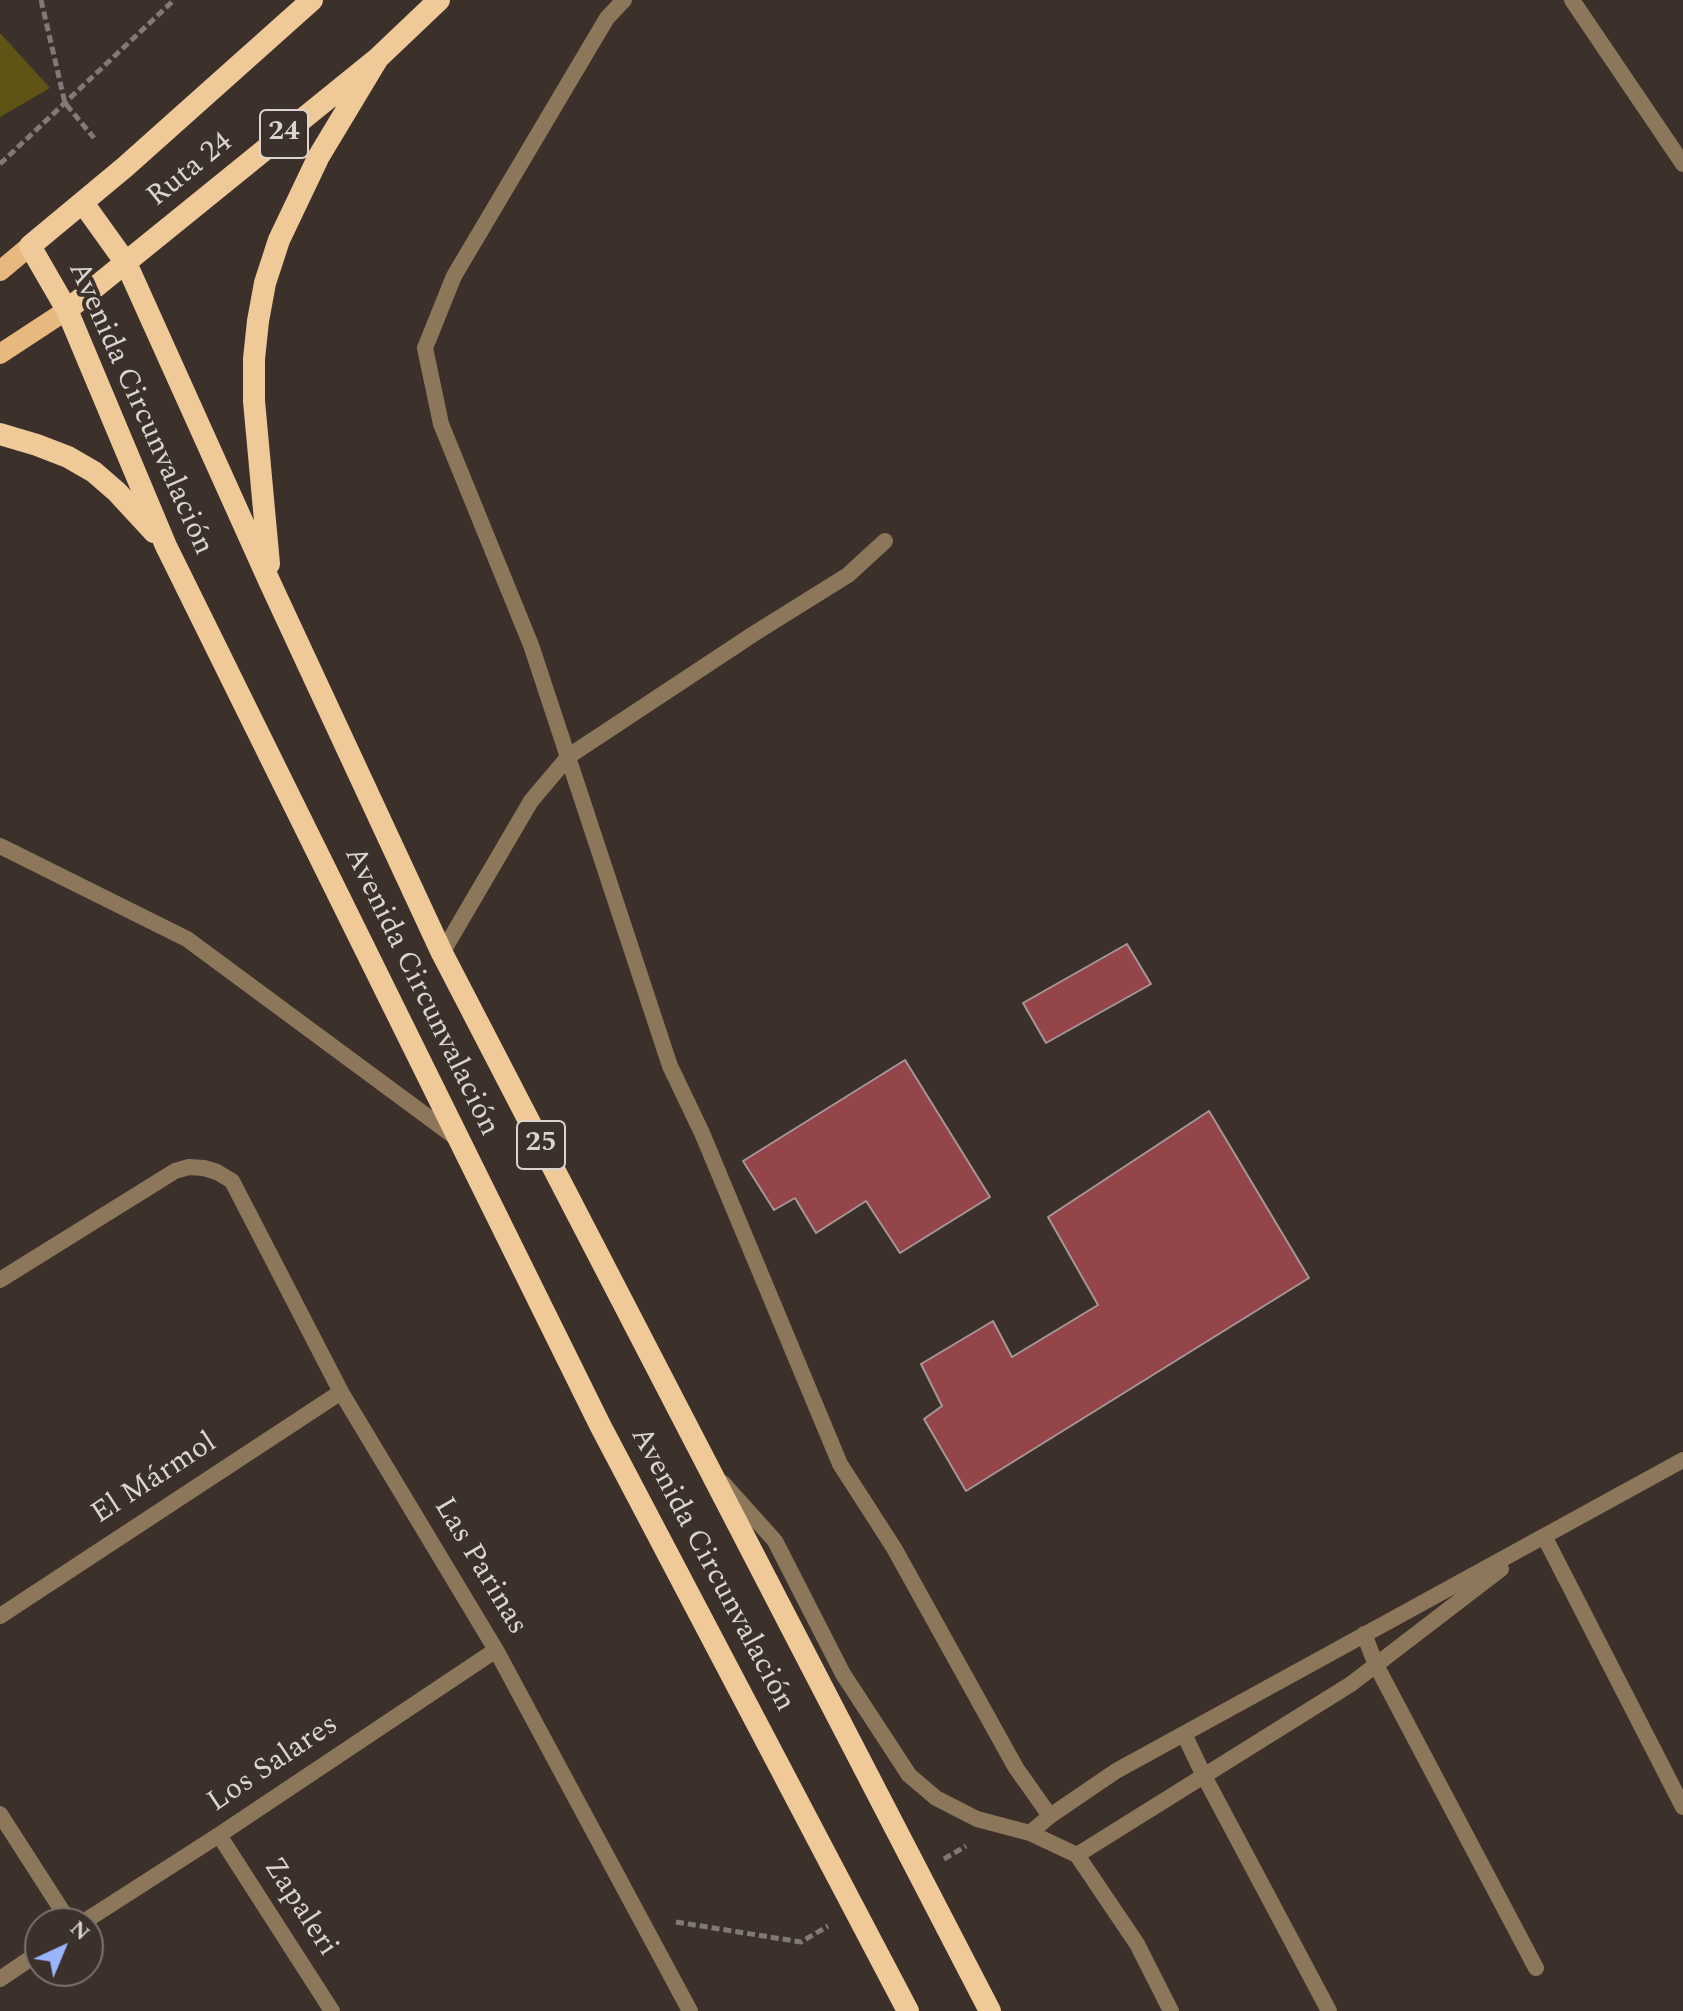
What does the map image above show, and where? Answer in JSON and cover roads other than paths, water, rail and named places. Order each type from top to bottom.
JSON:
[{"type":"highway","name":"Ruta 24","points":[[30,246],[83,203],[312,0]]},
{"type":"highway","name":"Ruta 24","points":[[67,310],[378,58],[439,0]]},
{"type":"highway","points":[[271,585],[254,401],[254,359],[265,283],[279,240],[319,156],[378,58]]},
{"type":"highway","name":"Avenida Circunvalación","points":[[83,203],[126,263],[442,953],[990,2011]]},
{"type":"highway","name":"Avenida Circunvalación","points":[[30,246],[67,310],[166,546],[600,1425],[908,2011]]},
{"type":"highway","points":[[0,434],[57,453],[94,472],[134,509],[166,546]]},
{"type":"main road","points":[[0,271],[30,246]]},
{"type":"main road","points":[[0,354],[67,310]]},
{"type":"street","points":[[624,0],[607,18],[454,276],[425,348],[441,424],[531,645],[670,1066],[708,1147],[840,1464],[894,1548],[1016,1768],[1050,1816]]},
{"type":"street","points":[[1572,0],[1683,164]]},
{"type":"street","points":[[442,953],[531,801],[569,756],[848,575],[885,541]]},
{"type":"street","points":[[0,846],[187,939],[460,1141]]},
{"type":"street","name":"Las Parinas","points":[[0,1280],[175,1171],[189,1167],[204,1168],[232,1181],[341,1392],[496,1650],[690,2011]]},
{"type":"street","name":"El Mármol","points":[[0,1616],[341,1392]]},
{"type":"street","points":[[1030,1833],[1116,1771],[1683,1460]]},
{"type":"street","name":"Avenida Circunvalación","points":[[705,1464],[775,1541],[843,1674],[909,1775],[936,1798],[977,1819],[1030,1833],[1077,1855]]},
{"type":"street","points":[[1171,2011],[1137,1944],[1077,1855],[1351,1684],[1544,1536]]},
{"type":"street","points":[[1544,1536],[1683,1807]]},
{"type":"street","points":[[1364,1634],[1376,1665],[1536,1968]]},
{"type":"street","name":"Los Salares","points":[[104,1909],[496,1650]]},
{"type":"street","points":[[1184,1734],[1329,2011]]},
{"type":"street","points":[[0,1814],[60,1907]]},
{"type":"street","name":"Zapaleri","points":[[219,1835],[332,2011]]},
{"type":"street","points":[[0,1979],[24,1963]]}]
